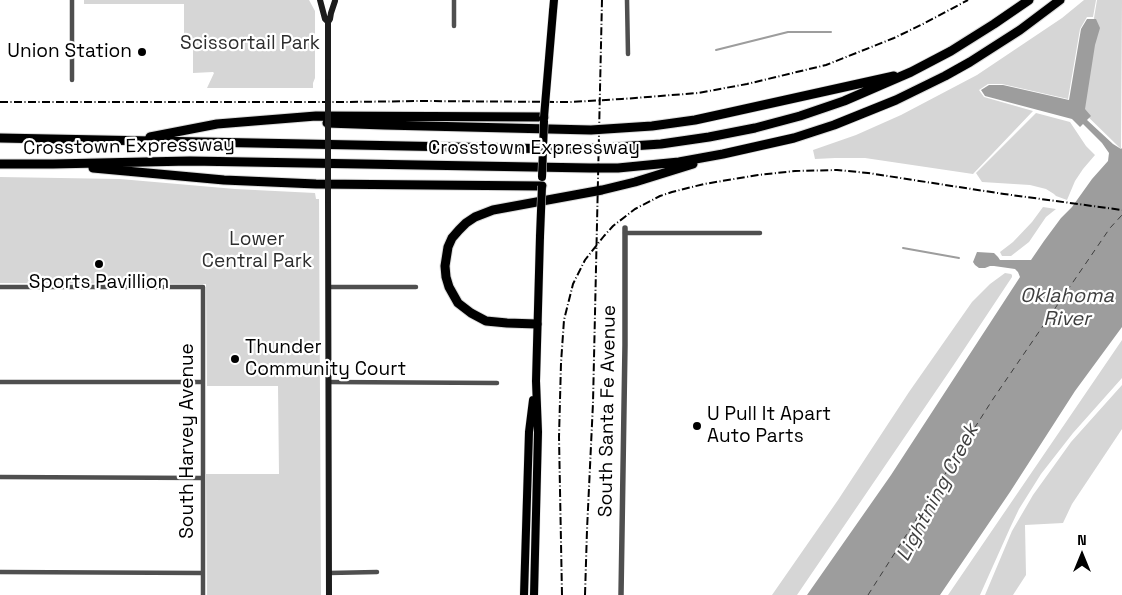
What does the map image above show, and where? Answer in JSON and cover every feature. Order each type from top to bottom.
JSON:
[{"type":"highway","name":"Crosstown Expressway","points":[[0,138],[558,149],[661,144],[709,137],[780,122],[844,101],[911,72],[972,39],[1028,0]]},
{"type":"highway","name":"Crosstown Expressway","points":[[0,164],[190,161],[618,168],[723,154],[754,148],[812,132],[856,117],[896,100],[970,62],[1020,30],[1060,0]]},
{"type":"highway","points":[[328,123],[591,130],[652,126],[695,120],[911,72]]},
{"type":"highway","points":[[130,141],[216,124],[316,116],[544,119]]},
{"type":"highway","points":[[537,324],[486,321],[458,303],[449,287],[445,266],[448,247],[458,230],[475,217],[493,210],[635,182],[723,154]]},
{"type":"highway","points":[[53,164],[234,180],[316,184],[542,186]]},
{"type":"main road","points":[[320,0],[328,3],[336,0]]},
{"type":"main road","points":[[320,0],[325,19],[328,22]]},
{"type":"main road","points":[[329,595],[328,22],[336,0]]},
{"type":"main road","points":[[534,595],[538,432],[536,381],[537,324],[544,119],[554,0]]},
{"type":"main road","points":[[524,595],[529,432],[536,381]]},
{"type":"street","points":[[72,0],[72,80]]},
{"type":"street","points":[[454,0],[454,26]]},
{"type":"street","points":[[627,0],[628,54]]},
{"type":"street","points":[[625,230],[760,233]]},
{"type":"street","name":"South Santa Fe Avenue","points":[[621,595],[625,230]]},
{"type":"street","name":"South Harvey Avenue","points":[[0,286],[203,287],[203,595]]},
{"type":"street","points":[[329,287],[416,287]]},
{"type":"street","points":[[0,382],[203,382]]},
{"type":"street","points":[[329,382],[497,383]]},
{"type":"street","points":[[0,477],[203,478]]},
{"type":"street","points":[[0,572],[203,573]]},
{"type":"street","points":[[329,573],[377,572]]},
{"type":"green space","name":"Scissortail Park","points":[[84,0],[309,0],[315,11],[315,78],[313,88],[207,88],[214,73],[193,73],[193,39],[190,38],[190,35],[184,35],[184,4],[84,4]]},
{"type":"green space","points":[[1084,0],[1096,0],[1093,17],[1087,17],[1080,29],[1068,99],[1002,84],[988,84],[979,90],[984,97],[1033,111],[973,174],[865,158],[815,159],[813,150],[856,135],[901,115],[977,75],[1062,18]]},
{"type":"green space","points":[[1097,0],[1122,0],[1121,149],[1079,108]]},
{"type":"green space","points":[[1036,113],[1070,122],[1086,146],[1095,155],[1075,181],[1067,200],[1056,196],[1046,189],[1030,185],[982,182],[976,173]]},
{"type":"green space","name":"Lower Central Park","points":[[0,177],[120,179],[235,189],[315,193],[316,199],[319,199],[321,595],[207,595],[206,474],[279,474],[278,386],[207,386],[206,284],[0,283]]},
{"type":"green space","points":[[1043,207],[1056,209],[1046,217],[1029,242],[1011,256],[1002,256],[1000,252],[1013,242]]},
{"type":"green space","points":[[1005,273],[1011,274],[1012,277],[797,595],[772,595],[972,302],[990,284]]},
{"type":"green space","points":[[1122,340],[1122,378],[1073,433],[1041,474],[1019,509],[980,595],[948,595]]},
{"type":"green space","points":[[1122,385],[1122,429],[1072,504],[1063,523],[1025,525],[1026,575],[1013,595],[985,595],[1012,531],[1033,495],[1071,442]]},
{"type":"water","name":"Oklahoma River","points":[[1087,19],[1096,19],[1100,28],[1095,45],[1085,109],[1091,116],[1087,120],[1113,144],[1122,148],[1122,327],[1075,391],[1010,492],[940,595],[807,595],[891,475],[1020,277],[1015,269],[994,266],[979,268],[973,262],[977,252],[994,253],[1000,260],[1031,260],[1061,218],[1108,161],[1109,153],[1083,124],[1080,127],[1072,119],[985,96],[981,90],[989,85],[1003,85],[1069,100],[1081,29]]},
{"type":"waterway","points":[[716,50],[788,32],[831,32]]},
{"type":"waterway","points":[[903,248],[959,258]]},
{"type":"ferry route","points":[[868,595],[993,399],[1110,228],[1122,215]]},
{"type":"railway","points":[[585,595],[593,403],[602,0]]},
{"type":"railway","points":[[0,102],[571,102],[698,93],[747,84],[826,65],[894,38],[968,0]]},
{"type":"railway","points":[[562,595],[559,437],[564,320],[573,284],[585,260],[613,226],[635,209],[660,196],[704,184],[795,171],[837,170],[1122,210]]},
{"type":"place","name":"Union Station","points":[[142,52]]},
{"type":"place","name":"Sports Pavillion","points":[[99,264]]},
{"type":"place","name":"Thunder Community Court","points":[[235,359]]},
{"type":"place","name":"U Pull It Apart Auto Parts","points":[[697,426]]},
{"type":"water label","name":"Lightning Creek","points":[[938,493]]}]
